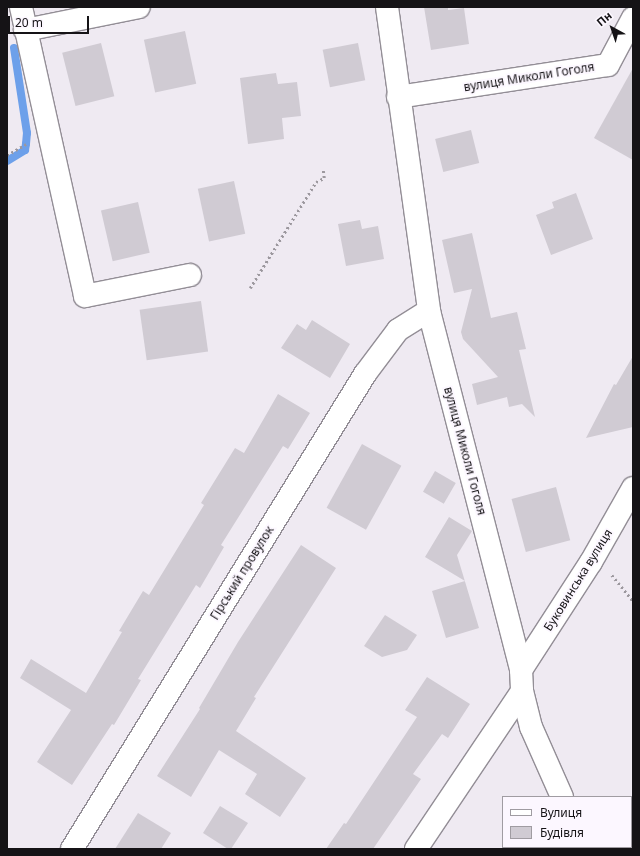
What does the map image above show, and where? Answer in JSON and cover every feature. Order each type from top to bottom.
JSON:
[{"type":"street","points":[[21,7],[85,296],[190,274]]},
{"type":"street","points":[[25,30],[139,7]]},
{"type":"street","name":"вулиця Миколи Гоголя","points":[[387,7],[398,98],[428,311],[521,670],[522,691],[531,727],[562,796]]},
{"type":"street","name":"вулиця Миколи Гоголя","points":[[398,98],[608,65],[633,18]]},
{"type":"street","name":"Гірський провулок","points":[[72,849],[365,374],[398,330],[428,311]]},
{"type":"street","name":"Буковинська вулиця","points":[[521,670],[591,562],[633,488]]},
{"type":"street","points":[[416,849],[522,691]]},
{"type":"path","points":[[250,288],[316,182],[324,178],[323,170]]},
{"type":"path","points":[[591,562],[615,578],[633,601]]},
{"type":"building","points":[[424,7],[448,7],[448,10],[464,8],[469,44],[431,50]]},
{"type":"building","points":[[185,31],[196,84],[155,93],[144,40]]},
{"type":"building","points":[[101,43],[114,96],[75,106],[62,53]]},
{"type":"building","points":[[358,43],[365,80],[330,87],[323,50]]},
{"type":"building","points":[[633,68],[633,160],[594,138]]},
{"type":"building","points":[[276,73],[278,84],[297,82],[301,116],[282,118],[284,139],[248,144],[240,78]]},
{"type":"building","points":[[471,130],[479,163],[443,172],[435,139]]},
{"type":"building","points":[[234,181],[245,234],[209,242],[198,189]]},
{"type":"building","points":[[576,193],[593,239],[551,255],[536,215],[554,208],[552,202]]},
{"type":"building","points":[[138,202],[150,253],[113,261],[101,211]]},
{"type":"building","points":[[360,220],[362,229],[378,226],[384,259],[346,266],[338,224]]},
{"type":"building","points":[[472,233],[491,318],[517,312],[526,349],[519,350],[535,417],[522,404],[509,407],[507,397],[477,405],[472,384],[498,377],[463,339],[461,332],[472,289],[454,293],[442,240]]},
{"type":"building","points":[[201,301],[208,352],[147,360],[140,310]]},
{"type":"building","points":[[312,320],[350,344],[330,378],[281,348],[297,324],[306,330]]},
{"type":"building","points":[[633,356],[633,427],[586,438],[614,384],[616,385]]},
{"type":"building","points":[[278,394],[310,413],[288,449],[283,446],[221,545],[224,547],[200,588],[196,585],[138,679],[141,680],[114,725],[112,724],[72,785],[37,762],[71,710],[20,678],[31,659],[86,693],[122,632],[119,631],[143,591],[149,595],[204,505],[201,503],[235,448],[244,453]]},
{"type":"building","points":[[362,444],[401,466],[366,530],[327,508]]},
{"type":"building","points":[[435,471],[456,483],[444,504],[423,492]]},
{"type":"building","points":[[556,487],[570,540],[526,552],[512,499]]},
{"type":"building","points":[[449,517],[472,531],[457,555],[465,581],[425,557]]},
{"type":"building","points":[[301,545],[336,568],[254,697],[256,698],[236,731],[306,778],[280,817],[245,794],[257,774],[219,750],[191,797],[157,776],[200,709],[199,708],[238,642]]},
{"type":"building","points":[[465,581],[479,628],[446,638],[432,591]]},
{"type":"building","points":[[385,615],[417,635],[407,650],[382,657],[364,646]]},
{"type":"building","points":[[427,677],[470,704],[448,738],[442,734],[413,774],[421,779],[373,849],[326,849],[344,823],[346,824],[417,717],[405,710]]},
{"type":"building","points":[[220,806],[248,823],[231,849],[228,849],[203,833]]},
{"type":"building","points":[[138,813],[171,833],[161,849],[115,849]]},
{"type":"waterway","points":[[7,161],[25,150],[27,133],[14,48]]}]
